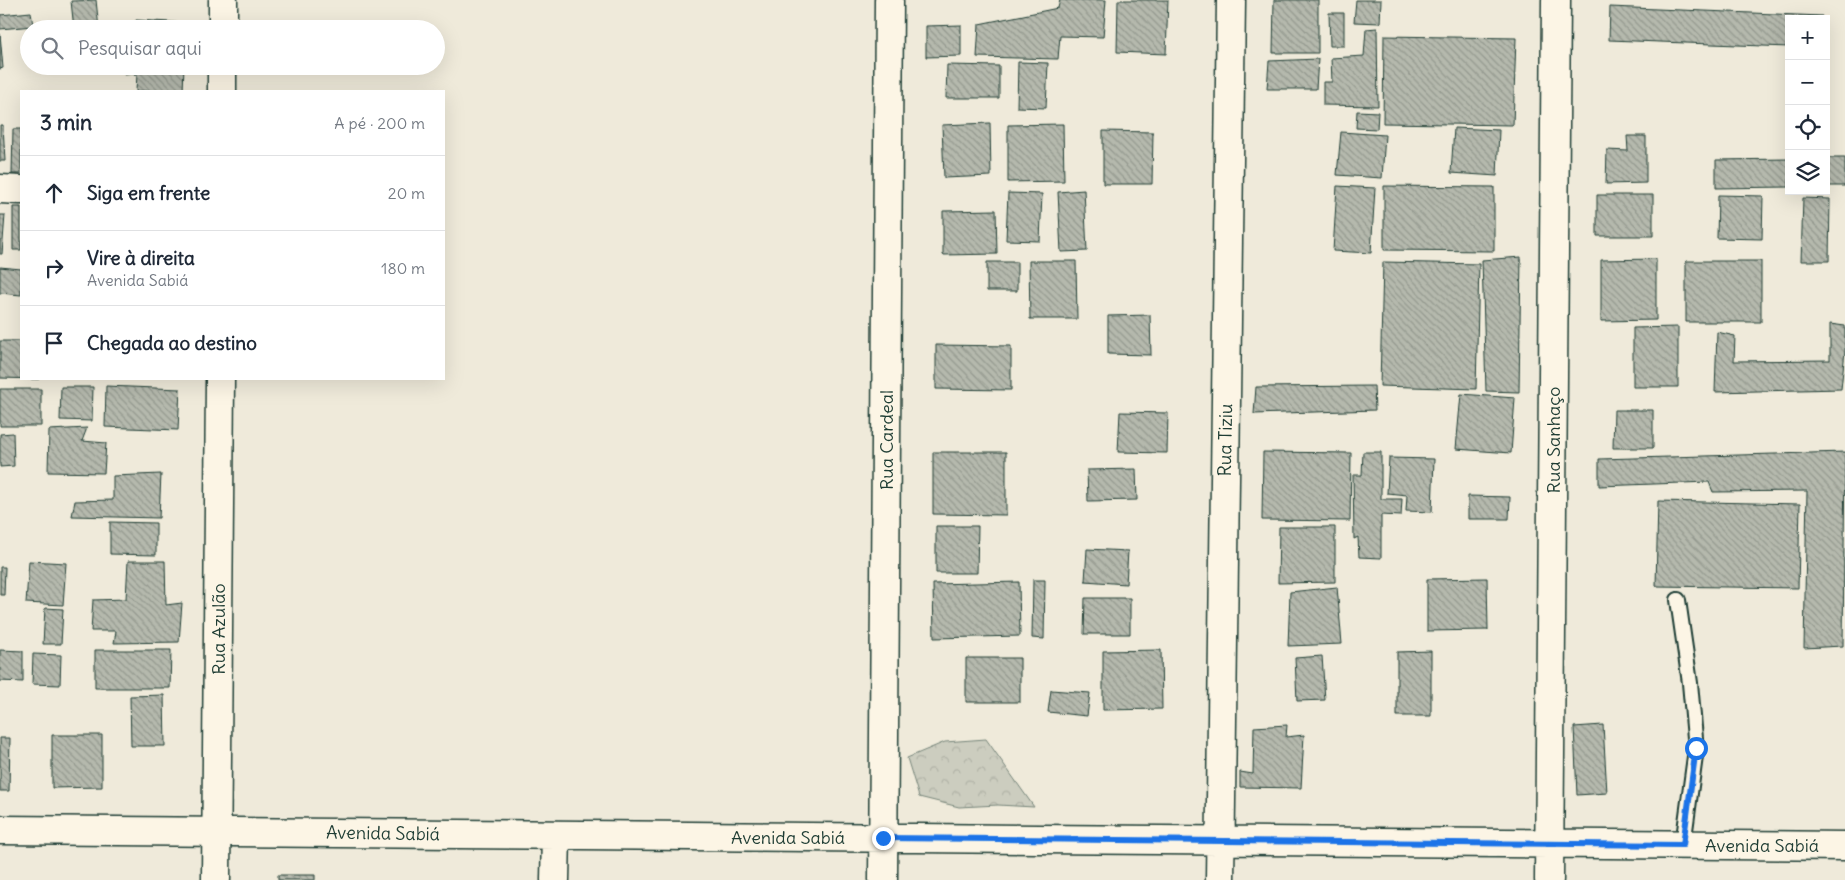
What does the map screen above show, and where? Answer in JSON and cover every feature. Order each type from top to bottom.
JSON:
[{"type":"street","points":[[223,0],[223,20]]},
{"type":"street","name":"Rua Cardeal","points":[[882,880],[889,0]]},
{"type":"street","name":"Rua Tiziu","points":[[1220,880],[1231,0]]},
{"type":"street","name":"Rua Sanhaço","points":[[1550,880],[1556,0]]},
{"type":"street","points":[[222,75],[222,90]]},
{"type":"street","points":[[0,189],[20,190]]},
{"type":"street","name":"Rua Azulão","points":[[216,880],[220,380]]},
{"type":"street","name":"Avenida Sabiá","points":[[0,830],[1845,846]]},
{"type":"street","points":[[555,880],[556,835]]},
{"type":"lane","points":[[1678,600],[1696,748],[1683,845]]},
{"type":"green space","points":[[986,739],[1034,807],[998,805],[959,807],[919,797],[907,758],[945,742]]},
{"type":"building","points":[[96,0],[98,20],[73,20],[71,1]]},
{"type":"building","points":[[1060,0],[1106,0],[1103,37],[1060,36],[1058,59],[977,57],[979,24],[1058,8]]},
{"type":"building","points":[[1118,0],[1168,0],[1166,54],[1117,52]]},
{"type":"building","points":[[1274,0],[1318,0],[1318,53],[1273,53]]},
{"type":"building","points":[[1356,0],[1381,0],[1380,23],[1354,22]]},
{"type":"building","points":[[1610,7],[1798,15],[1785,15],[1785,47],[1609,40]]},
{"type":"building","points":[[31,12],[32,20],[20,20],[20,27],[0,29],[0,15]]},
{"type":"building","points":[[1329,13],[1344,13],[1344,46],[1330,46]]},
{"type":"building","points":[[961,25],[961,56],[926,57],[926,26]]},
{"type":"building","points":[[1377,28],[1378,106],[1323,105],[1323,82],[1332,82],[1331,58],[1364,56],[1366,29]]},
{"type":"building","points":[[0,34],[3,68],[0,69]]},
{"type":"building","points":[[1384,36],[1516,38],[1513,125],[1383,123]]},
{"type":"building","points":[[1318,59],[1316,89],[1267,89],[1269,61]]},
{"type":"building","points":[[1018,62],[1048,63],[1046,108],[1017,107]]},
{"type":"building","points":[[947,65],[999,66],[999,98],[946,98]]},
{"type":"building","points":[[137,75],[184,75],[183,90],[136,90]]},
{"type":"building","points":[[1357,111],[1378,112],[1377,129],[1356,128]]},
{"type":"building","points":[[990,123],[991,176],[944,178],[942,125]]},
{"type":"building","points":[[1063,124],[1064,181],[1008,182],[1008,125]]},
{"type":"building","points":[[0,125],[3,125],[5,161],[0,161]]},
{"type":"building","points":[[1454,128],[1499,130],[1497,176],[1451,173]]},
{"type":"building","points":[[13,129],[20,129],[20,174],[12,174]]},
{"type":"building","points":[[1103,131],[1153,132],[1152,184],[1103,184]]},
{"type":"building","points":[[1341,132],[1385,135],[1382,178],[1337,175]]},
{"type":"building","points":[[1627,136],[1646,136],[1646,183],[1606,184],[1607,150],[1628,151]]},
{"type":"building","points":[[1830,158],[1845,158],[1845,186],[1830,186]]},
{"type":"building","points":[[1785,159],[1785,187],[1716,188],[1716,160]]},
{"type":"building","points":[[1337,186],[1375,188],[1371,253],[1333,251]]},
{"type":"building","points":[[1384,186],[1494,187],[1494,251],[1384,250]]},
{"type":"building","points":[[1084,190],[1087,251],[1061,252],[1058,192]]},
{"type":"building","points":[[1008,193],[1042,194],[1040,241],[1006,240]]},
{"type":"building","points":[[1597,195],[1653,195],[1653,236],[1597,236]]},
{"type":"building","points":[[1718,195],[1763,196],[1762,239],[1717,238]]},
{"type":"building","points":[[1803,198],[1830,199],[1829,261],[1801,261]]},
{"type":"building","points":[[13,207],[20,207],[20,250],[13,250]]},
{"type":"building","points":[[996,210],[997,254],[943,255],[943,211]]},
{"type":"building","points":[[0,215],[5,215],[2,254],[0,254]]},
{"type":"building","points":[[1521,257],[1519,392],[1486,391],[1482,260]]},
{"type":"building","points":[[1656,259],[1656,320],[1601,321],[1601,260]]},
{"type":"building","points":[[1029,261],[1076,261],[1077,319],[1030,319]]},
{"type":"building","points":[[1686,261],[1761,261],[1761,322],[1686,322]]},
{"type":"building","points":[[987,262],[1017,262],[1017,291],[987,291]]},
{"type":"building","points":[[1383,262],[1479,264],[1476,389],[1380,386]]},
{"type":"building","points":[[0,267],[20,269],[20,295],[0,293]]},
{"type":"building","points":[[1150,315],[1151,355],[1108,354],[1108,316]]},
{"type":"building","points":[[1830,324],[1845,326],[1845,351],[1841,389],[1715,392],[1717,332],[1735,336],[1734,361],[1830,360]]},
{"type":"building","points":[[1678,327],[1678,387],[1633,387],[1633,328]]},
{"type":"building","points":[[0,341],[20,341],[20,379],[0,378]]},
{"type":"building","points":[[936,345],[1011,346],[1011,390],[936,389]]},
{"type":"building","points":[[106,386],[180,389],[178,430],[105,427]]},
{"type":"building","points":[[1374,386],[1375,410],[1254,414],[1256,387]]},
{"type":"building","points":[[61,387],[93,387],[92,421],[60,420]]},
{"type":"building","points":[[0,389],[41,389],[41,426],[0,426]]},
{"type":"building","points":[[1461,394],[1515,398],[1511,453],[1456,449]]},
{"type":"building","points":[[1614,410],[1653,410],[1653,448],[1613,448]]},
{"type":"building","points":[[1120,412],[1168,413],[1167,453],[1118,452]]},
{"type":"building","points":[[87,428],[82,441],[106,443],[104,473],[48,472],[49,430]]},
{"type":"building","points":[[13,433],[14,466],[0,467],[0,434]]},
{"type":"building","points":[[933,452],[1006,452],[1006,515],[933,514]]},
{"type":"building","points":[[1263,452],[1351,453],[1350,521],[1262,520]]},
{"type":"building","points":[[1363,452],[1381,452],[1381,499],[1402,499],[1401,516],[1381,515],[1381,558],[1359,557],[1358,537],[1354,539],[1353,475],[1362,475]]},
{"type":"building","points":[[1845,452],[1843,646],[1804,648],[1807,491],[1713,492],[1709,482],[1599,486],[1599,459]]},
{"type":"building","points":[[1389,458],[1434,459],[1432,512],[1406,511],[1407,495],[1387,493]]},
{"type":"building","points":[[1136,469],[1137,500],[1088,501],[1087,470]]},
{"type":"building","points":[[161,474],[159,518],[72,516],[75,501],[113,500],[113,476]]},
{"type":"building","points":[[1468,496],[1510,497],[1509,519],[1468,519]]},
{"type":"building","points":[[1658,501],[1800,504],[1798,588],[1656,586]]},
{"type":"building","points":[[110,522],[156,523],[156,555],[110,554]]},
{"type":"building","points":[[936,526],[978,526],[977,573],[936,573]]},
{"type":"building","points":[[1279,527],[1335,527],[1335,582],[1278,583]]},
{"type":"building","points":[[1087,549],[1128,551],[1126,584],[1085,581]]},
{"type":"building","points":[[29,561],[66,563],[63,605],[26,603]]},
{"type":"building","points":[[128,561],[165,561],[166,605],[182,603],[179,642],[114,643],[116,631],[91,631],[93,600],[126,599]]},
{"type":"building","points":[[0,567],[5,567],[4,595],[0,595]]},
{"type":"building","points":[[1487,578],[1488,630],[1427,631],[1427,579]]},
{"type":"building","points":[[1033,580],[1045,580],[1044,639],[1032,638]]},
{"type":"building","points":[[1019,582],[1020,636],[934,638],[933,584]]},
{"type":"building","points":[[1337,587],[1342,644],[1288,646],[1290,592]]},
{"type":"building","points":[[1085,598],[1130,598],[1130,634],[1084,634]]},
{"type":"building","points":[[45,608],[63,609],[61,644],[43,644]]},
{"type":"building","points":[[0,650],[23,651],[23,682],[0,681]]},
{"type":"building","points":[[95,650],[171,650],[170,688],[95,688]]},
{"type":"building","points":[[1161,650],[1162,709],[1103,710],[1103,651]]},
{"type":"building","points":[[1431,651],[1431,716],[1397,716],[1397,652]]},
{"type":"building","points":[[33,654],[61,655],[60,685],[32,684]]},
{"type":"building","points":[[1322,656],[1325,700],[1297,701],[1295,658]]},
{"type":"building","points":[[966,658],[1020,658],[1020,702],[966,702]]},
{"type":"building","points":[[1051,690],[1090,693],[1087,716],[1048,712]]},
{"type":"building","points":[[164,695],[165,746],[131,746],[130,696]]},
{"type":"building","points":[[1287,725],[1286,737],[1304,735],[1301,788],[1240,787],[1240,772],[1253,774],[1254,727]]},
{"type":"building","points":[[1603,725],[1607,793],[1577,795],[1574,727]]},
{"type":"building","points":[[52,735],[102,735],[102,787],[52,788]]},
{"type":"building","points":[[0,738],[10,738],[9,791],[0,791]]},
{"type":"building","points":[[278,875],[315,875],[315,880],[278,880]]},
{"type":"route","points":[[883,838],[1683,845],[1696,748]]}]
